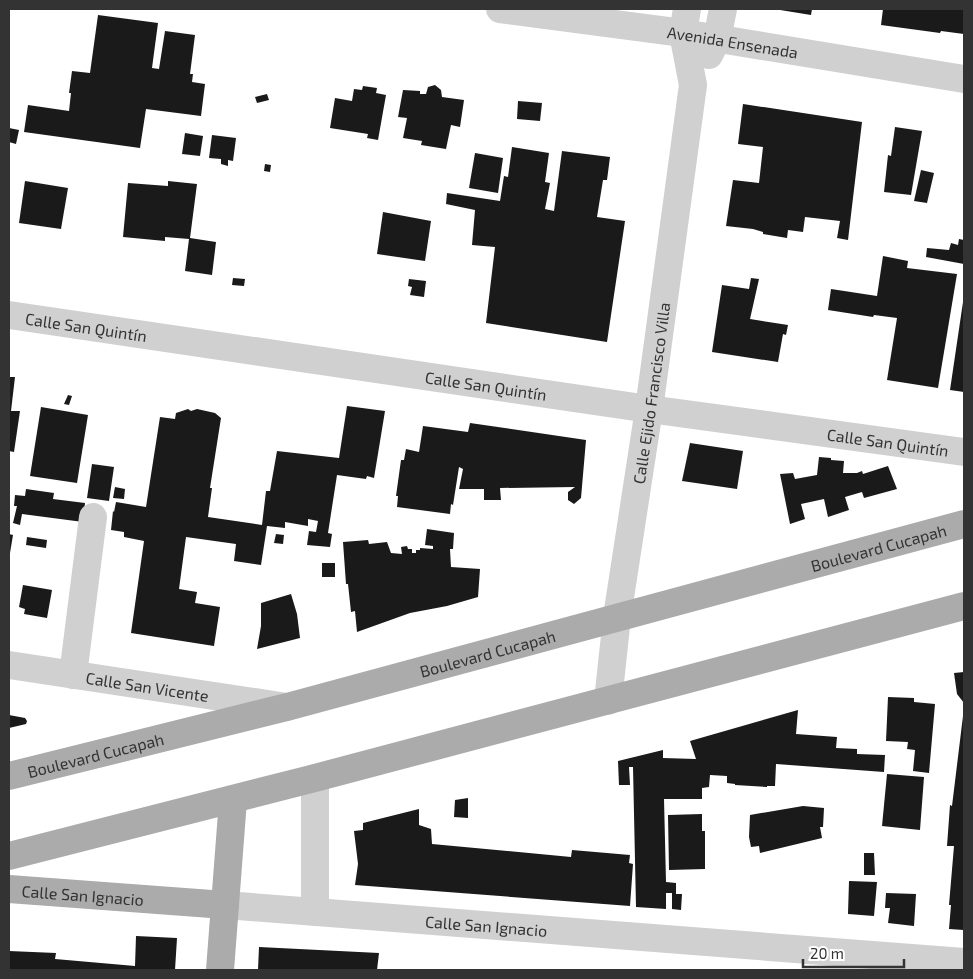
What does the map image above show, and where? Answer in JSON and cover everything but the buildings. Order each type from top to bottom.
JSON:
[{"type":"main road","name":"Boulevard Cucapah","points":[[9,776],[287,707],[964,524]]},
{"type":"main road","points":[[9,856],[233,800],[964,606]]},
{"type":"main road","points":[[220,970],[233,800]]},
{"type":"main road","name":"Calle San Ignacio","points":[[9,889],[225,905]]},
{"type":"street","name":"Avenida Ensenada","points":[[500,9],[685,21],[718,38],[964,79]]},
{"type":"street","name":"Calle Ejido Francisco Villa","points":[[693,85],[718,38],[723,9]]},
{"type":"street","name":"Calle Ejido Francisco Villa","points":[[608,701],[616,617],[649,409],[693,85],[685,21]]},
{"type":"street","name":"Calle San Quintín","points":[[9,315],[649,409],[964,452]]},
{"type":"street","points":[[73,675],[93,517]]},
{"type":"street","name":"Calle San Vicente","points":[[9,665],[287,707]]},
{"type":"street","points":[[315,778],[315,912]]},
{"type":"street","name":"Calle San Ignacio","points":[[225,905],[964,962]]}]
